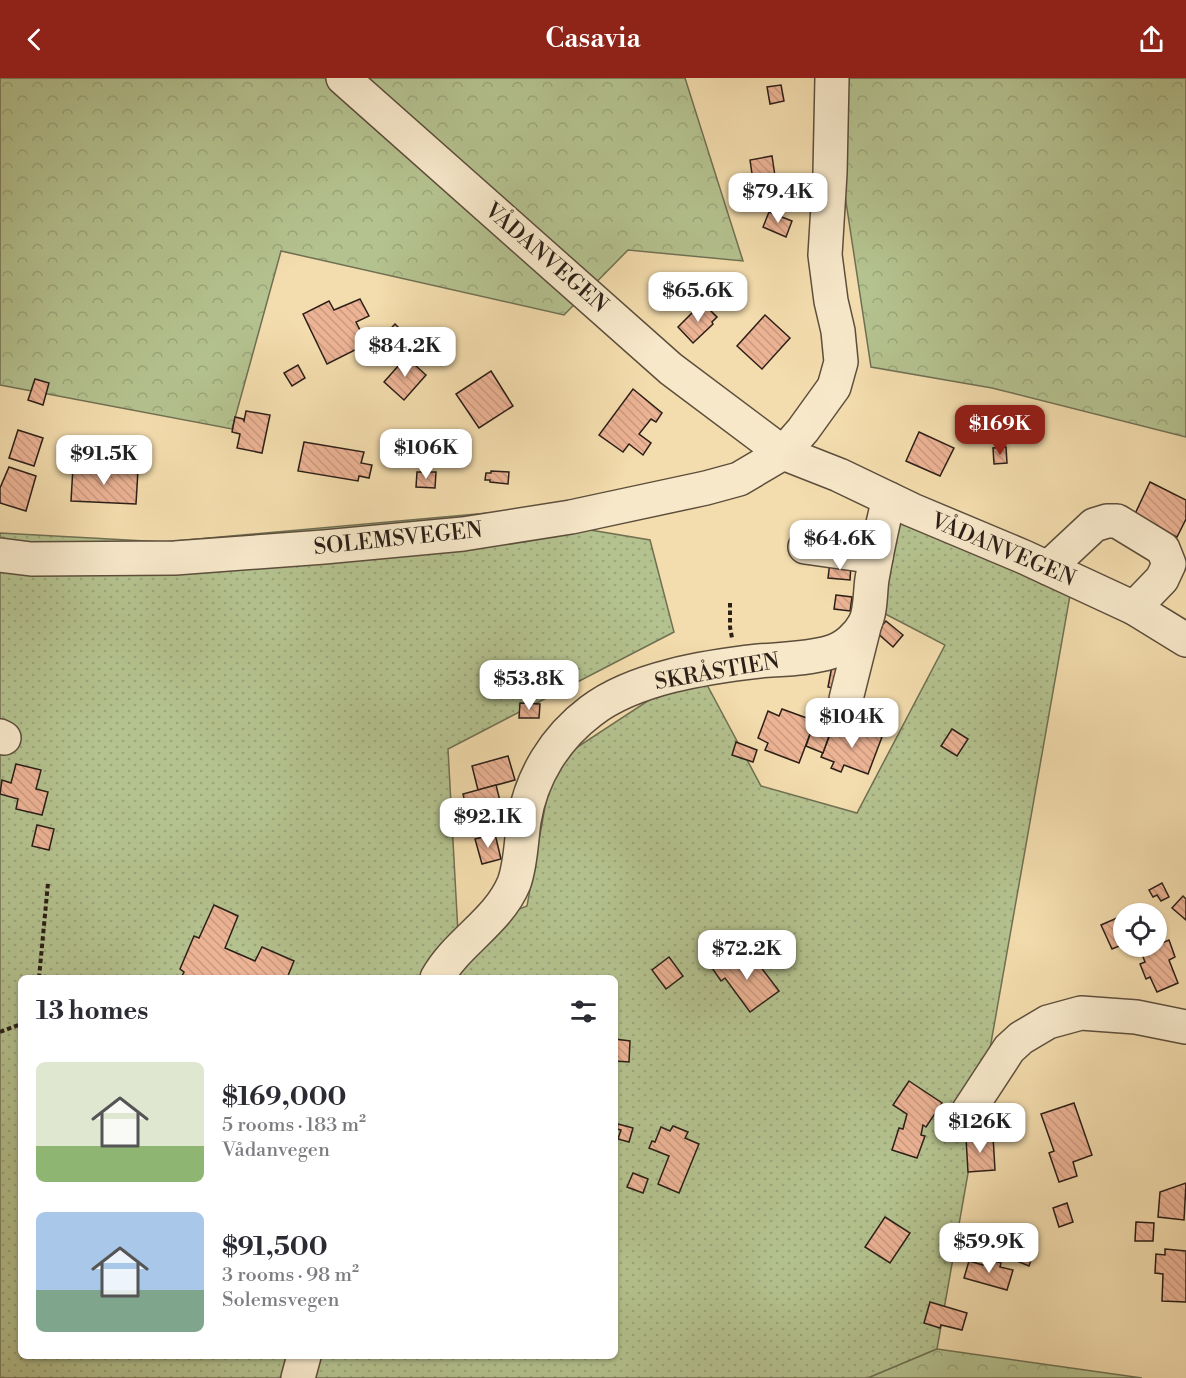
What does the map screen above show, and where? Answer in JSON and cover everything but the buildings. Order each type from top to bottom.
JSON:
[{"type":"street","name":"VÅDANVEGEN","points":[[343,78],[671,369],[783,453],[1048,568],[1134,608],[1186,640]]},
{"type":"street","points":[[783,453],[834,387],[841,362],[825,255],[832,78]]},
{"type":"street","name":"SOLEMSVEGEN","points":[[0,555],[40,559],[175,558],[463,534],[571,517],[706,488],[739,479],[783,453]]},
{"type":"street","points":[[846,699],[866,621],[876,557],[889,499]]},
{"type":"street","points":[[1048,568],[1094,525],[1107,520],[1117,521],[1164,549],[1169,564],[1162,579],[1134,608]]},
{"type":"street","points":[[805,547],[876,557]]},
{"type":"street","name":"SKRÅSTIEN","points":[[438,975],[452,955],[501,906],[514,883],[524,820],[536,779],[548,756],[577,722],[610,699],[631,689],[674,675],[749,662],[832,652],[843,647],[856,636],[866,621]]},
{"type":"street","points":[[960,1124],[1009,1048],[1048,1022],[1081,1013],[1137,1017],[1186,1027]]},
{"type":"street","points":[[298,1378],[303,1359]]},
{"type":"path","points":[[39,975],[48,883]]},
{"type":"path","points":[[0,1032],[18,1025]]},
{"type":"green space","points":[[0,78],[685,78],[743,261],[628,250],[564,315],[281,251],[232,429],[0,385]]},
{"type":"green space","points":[[843,78],[1186,78],[1186,437],[992,388],[871,367],[836,136]]},
{"type":"green space","points":[[488,513],[650,540],[674,632],[448,749],[458,933],[527,906],[553,763],[698,668],[761,786],[857,813],[945,645],[872,607],[898,518],[1072,584],[937,1349],[868,1378],[0,1378],[0,533],[164,542]]},
{"type":"green space","points":[[937,1349],[1142,1378],[868,1378]]}]
